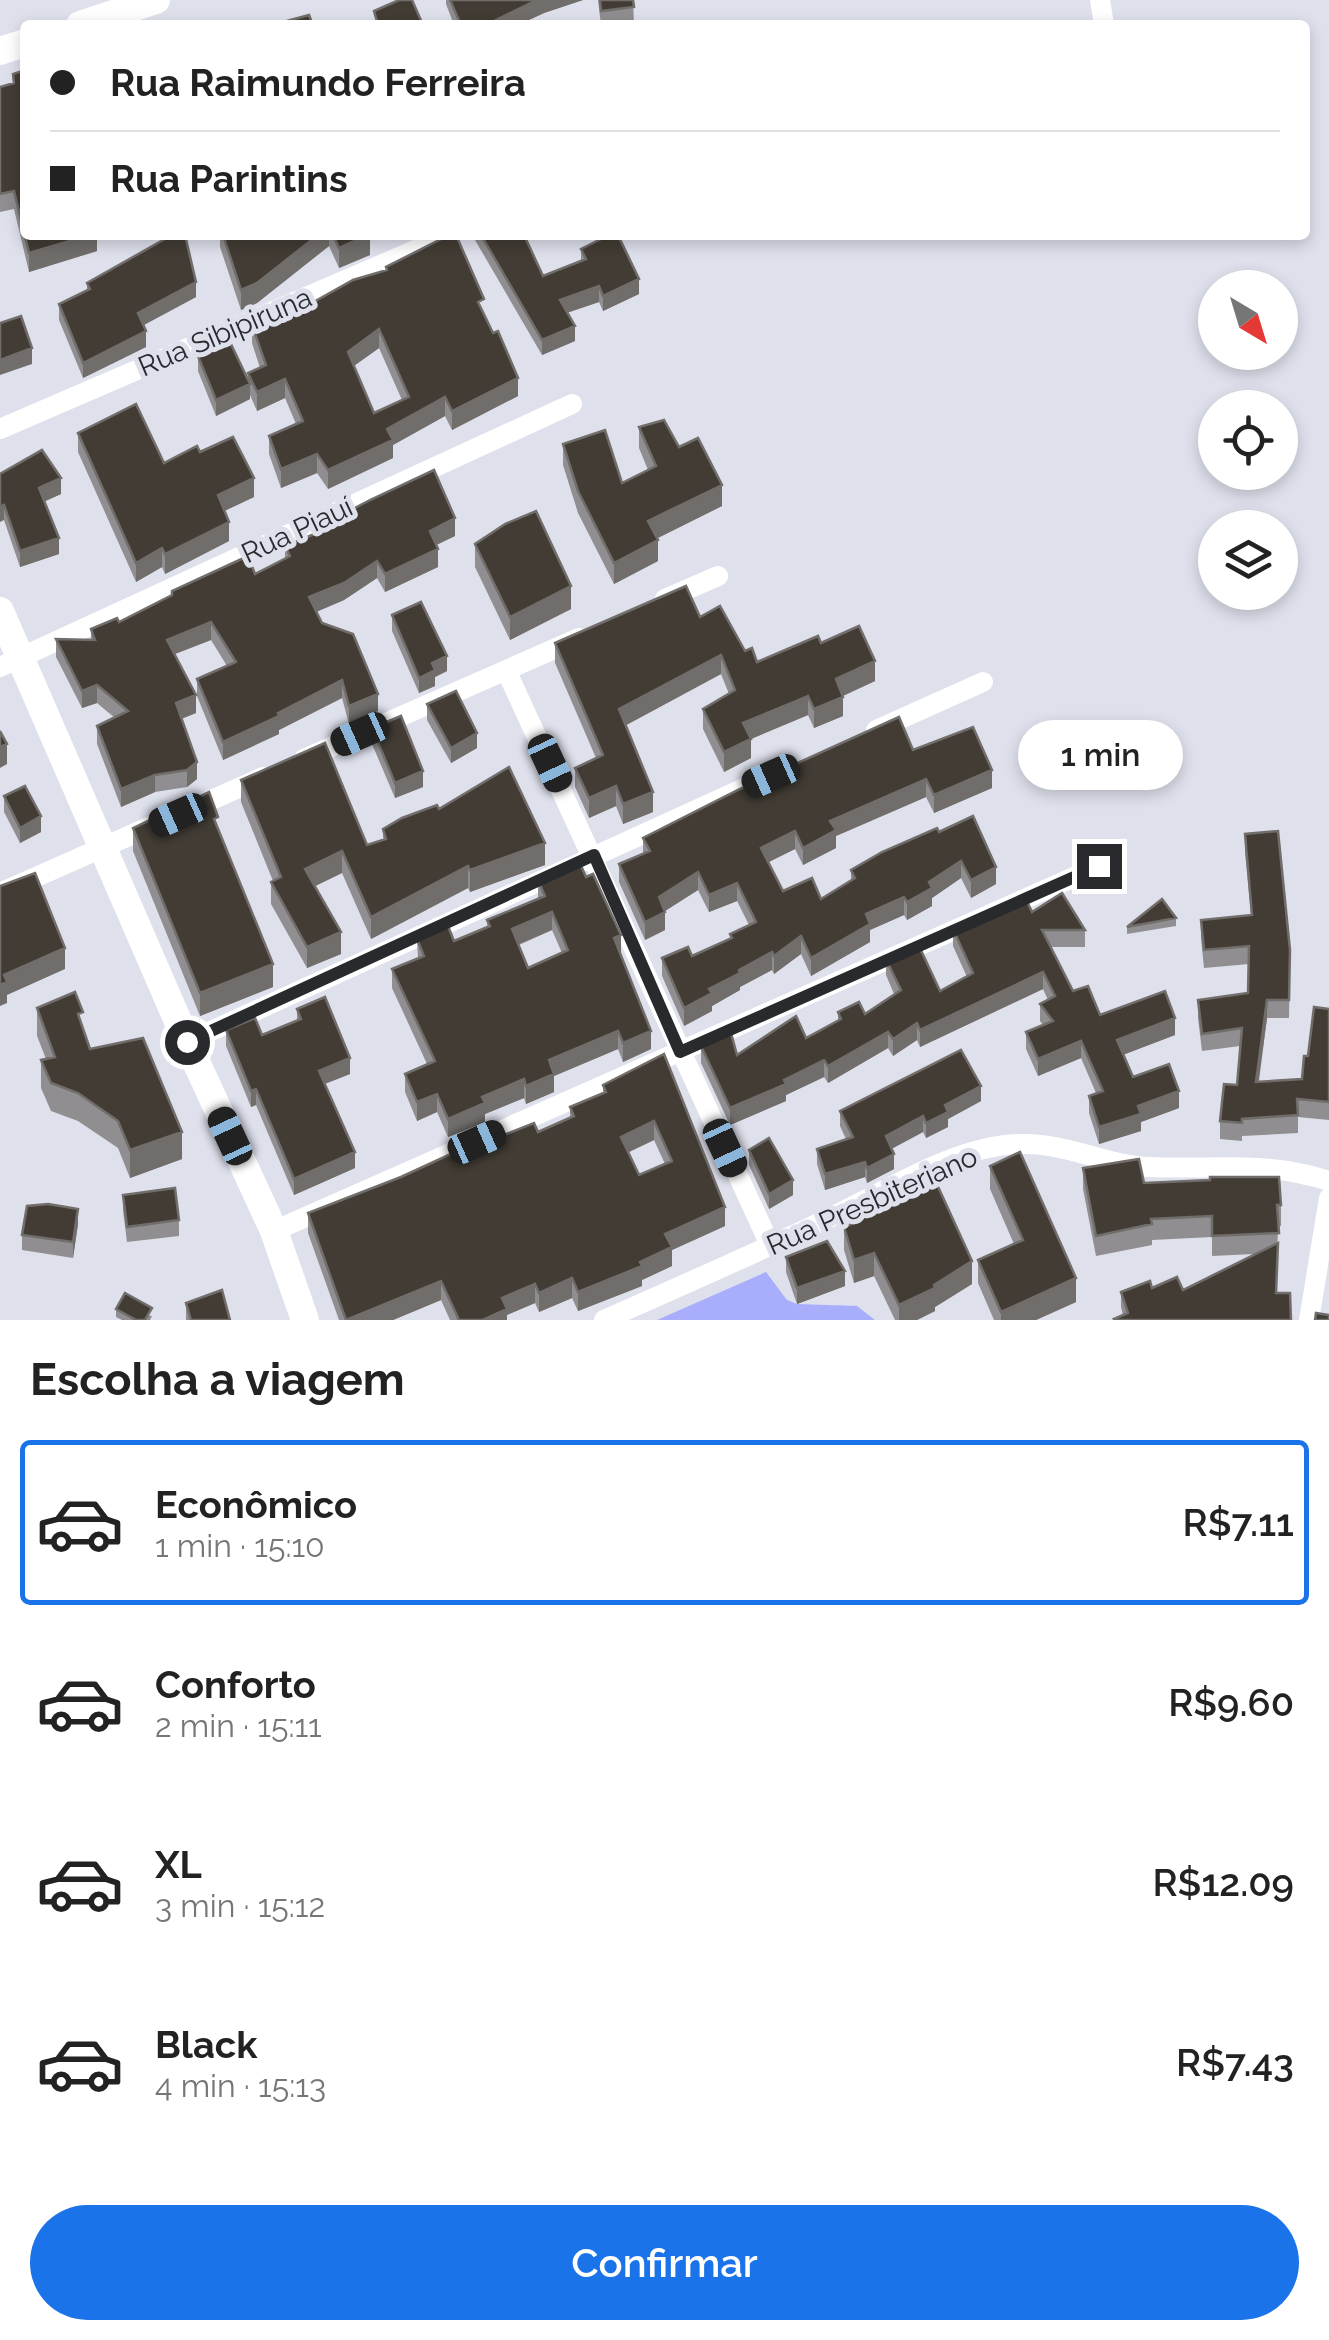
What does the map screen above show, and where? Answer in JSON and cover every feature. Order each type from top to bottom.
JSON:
[{"type":"street","points":[[95,20],[156,0]]},
{"type":"street","name":"Rua Sibipiruna","points":[[0,429],[438,240]]},
{"type":"street","name":"Rua Piauí","points":[[11,662],[572,404]]},
{"type":"street","points":[[646,608],[718,576]]},
{"type":"street","points":[[0,611],[11,662],[104,847],[187,1042],[274,1231],[305,1320]]},
{"type":"street","points":[[0,893],[593,632]]},
{"type":"street","points":[[506,670],[770,1245]]},
{"type":"street","points":[[860,737],[984,682]]},
{"type":"street","points":[[187,1042],[771,776]]},
{"type":"street","points":[[274,1231],[1099,866]]},
{"type":"street","name":"Rua Presbiteriano","points":[[604,1320],[954,1159],[1020,1144],[1051,1146],[1147,1167],[1266,1166],[1329,1181]]},
{"type":"street","points":[[1309,1320],[1329,1198]]},
{"type":"shaded area","points":[[766,1272],[787,1300],[797,1304],[857,1306],[875,1320],[657,1320]]},
{"type":"building","points":[[399,0],[412,0],[421,20],[377,20],[374,11]]},
{"type":"building","points":[[450,0],[537,0],[496,20],[459,20]]},
{"type":"building","points":[[600,0],[633,0],[634,7],[601,11]]},
{"type":"building","points":[[20,72],[20,216],[14,191],[0,194],[0,87],[14,83],[13,74]]},
{"type":"building","points":[[26,240],[73,240],[29,253]]},
{"type":"building","points":[[163,240],[186,240],[196,282],[138,313],[146,331],[83,363],[59,304],[90,289],[87,283]]},
{"type":"building","points":[[225,240],[312,240],[257,283],[241,290]]},
{"type":"building","points":[[335,240],[357,240],[339,248]]},
{"type":"building","points":[[439,240],[458,240],[484,299],[478,302],[493,333],[498,331],[518,378],[452,411],[445,397],[387,429],[393,440],[328,470],[317,454],[281,469],[269,436],[303,421],[285,379],[257,392],[248,373],[266,365],[252,325],[290,305],[294,313],[353,280],[387,270],[386,267]],"holes":[[[379,329],[409,397],[374,413],[348,352]]]},
{"type":"building","points":[[484,240],[526,240],[543,276],[586,259],[581,249],[599,240],[620,240],[639,279],[603,296],[599,286],[560,300],[575,326],[542,340]]},
{"type":"building","points":[[21,316],[32,348],[0,360],[0,323]]},
{"type":"building","points":[[229,340],[250,384],[216,400],[198,356]]},
{"type":"building","points":[[136,404],[164,463],[197,446],[200,452],[233,437],[254,478],[218,495],[229,522],[165,554],[162,548],[136,563],[78,433]]},
{"type":"building","points":[[664,420],[679,447],[698,438],[722,485],[648,521],[658,540],[614,563],[578,491],[563,444],[605,430],[622,483],[656,466],[639,427]]},
{"type":"building","points":[[42,450],[61,478],[39,488],[59,538],[20,551],[4,505],[0,507],[0,474]]},
{"type":"building","points":[[434,470],[455,518],[430,531],[438,549],[385,574],[377,561],[344,583],[309,597],[322,623],[353,634],[378,694],[349,706],[342,680],[223,742],[197,679],[236,662],[211,622],[167,640],[196,695],[176,703],[197,762],[187,770],[155,775],[121,789],[97,726],[128,711],[97,685],[82,691],[56,639],[95,640],[91,629],[117,618],[119,622],[172,595],[172,591],[248,556],[255,574],[290,556],[285,546]]},
{"type":"building","points":[[536,511],[571,586],[510,617],[475,544],[505,524]]},
{"type":"building","points":[[686,586],[700,617],[720,606],[745,651],[752,648],[757,662],[818,636],[821,643],[859,626],[875,661],[836,679],[843,697],[814,709],[808,696],[743,723],[751,739],[724,752],[703,709],[735,690],[721,655],[619,709],[653,792],[623,804],[616,786],[589,798],[575,768],[603,755],[555,643]]},
{"type":"building","points":[[421,602],[447,656],[432,663],[435,670],[419,678],[392,615]]},
{"type":"building","points":[[456,691],[477,733],[451,748],[427,704]]},
{"type":"building","points":[[401,716],[423,771],[395,783],[372,728]]},
{"type":"building","points":[[899,717],[913,750],[973,727],[992,770],[934,795],[926,779],[830,821],[836,830],[803,848],[795,831],[761,848],[783,891],[812,878],[821,899],[855,878],[851,870],[882,852],[973,816],[996,867],[971,880],[961,861],[929,882],[932,888],[907,902],[904,897],[866,914],[870,924],[811,958],[801,936],[774,956],[772,952],[739,970],[740,973],[709,989],[712,993],[684,1008],[662,958],[688,947],[692,956],[756,922],[737,883],[709,895],[698,872],[659,897],[665,912],[645,922],[619,864],[650,851],[643,838]]},
{"type":"building","points":[[325,743],[367,845],[386,839],[383,829],[402,818],[437,805],[439,809],[509,767],[545,843],[470,870],[468,866],[371,917],[342,851],[305,869],[341,932],[307,947],[271,882],[281,877],[241,780]]},
{"type":"building","points":[[25,786],[41,816],[20,828],[4,796]]},
{"type":"building","points":[[209,792],[218,817],[214,819],[273,964],[200,993],[133,828]]},
{"type":"building","points":[[1278,831],[1290,950],[1289,1000],[1267,1000],[1256,1082],[1302,1079],[1314,1007],[1329,1009],[1329,1102],[1297,1099],[1298,1115],[1242,1119],[1242,1123],[1220,1121],[1224,1084],[1237,1085],[1242,1028],[1202,1034],[1198,1000],[1248,993],[1249,946],[1204,950],[1201,920],[1252,915],[1245,834]]},
{"type":"building","points":[[579,861],[586,877],[593,874],[621,935],[614,938],[651,1031],[623,1043],[618,1031],[549,1060],[554,1074],[526,1086],[524,1079],[482,1097],[485,1103],[448,1119],[437,1094],[417,1102],[405,1074],[435,1061],[392,969],[424,956],[417,939],[448,926],[454,941],[490,926],[487,920],[545,896],[538,880]],"holes":[[[552,912],[568,950],[528,968],[512,929]]]},
{"type":"building","points":[[35,873],[65,948],[4,975],[7,982],[0,985],[0,886]]},
{"type":"building","points":[[1062,893],[1085,930],[1042,930],[1073,991],[1088,986],[1100,1015],[1165,991],[1175,1018],[1117,1040],[1133,1077],[1169,1064],[1179,1091],[1138,1106],[1141,1114],[1099,1127],[1089,1096],[1103,1091],[1081,1041],[1038,1059],[1026,1032],[1053,1021],[1040,1004],[1055,996],[1043,972],[920,1030],[917,1023],[893,1039],[888,1032],[828,1066],[824,1060],[784,1080],[786,1084],[730,1108],[701,1046],[731,1033],[737,1055],[796,1016],[806,1038],[841,1019],[838,1012],[859,1002],[865,1014],[901,990],[886,959],[918,944],[940,991],[973,973],[953,929],[989,913],[990,917],[1025,897],[1032,912]]},
{"type":"building","points":[[1162,899],[1176,918],[1127,927]]},
{"type":"building","points":[[75,992],[90,1049],[143,1038],[182,1132],[130,1150],[118,1121],[78,1093],[51,1083],[41,1060],[55,1057],[37,1008]]},
{"type":"building","points":[[325,997],[350,1058],[319,1071],[355,1152],[294,1179],[226,1030],[255,1018],[262,1035],[301,1019],[297,1009]]},
{"type":"building","points":[[961,1050],[981,1086],[945,1105],[948,1112],[926,1123],[923,1116],[886,1136],[894,1154],[867,1168],[865,1162],[825,1174],[817,1149],[853,1137],[840,1111]]},
{"type":"building","points":[[664,1054],[725,1207],[665,1234],[672,1247],[640,1262],[642,1266],[578,1292],[572,1278],[539,1293],[535,1284],[502,1298],[507,1309],[483,1320],[459,1320],[441,1281],[346,1320],[308,1213],[468,1146],[469,1149],[534,1123],[538,1132],[574,1116],[570,1107],[606,1092],[603,1085]],"holes":[[[654,1121],[672,1161],[639,1175],[621,1137]]]},
{"type":"building","points":[[769,1138],[793,1180],[769,1194],[749,1150]]},
{"type":"building","points":[[1020,1152],[1076,1278],[1001,1312],[978,1260],[1023,1240],[990,1166]]},
{"type":"building","points":[[1139,1159],[1144,1183],[1210,1177],[1279,1177],[1279,1233],[1212,1236],[1212,1216],[1151,1219],[1152,1224],[1096,1236],[1083,1168]]},
{"type":"building","points":[[935,1180],[972,1261],[934,1285],[935,1288],[899,1305],[874,1253],[854,1260],[844,1227],[859,1221],[851,1205],[876,1194],[882,1206]]},
{"type":"building","points":[[175,1188],[179,1220],[127,1227],[123,1195]]},
{"type":"building","points":[[48,1204],[78,1209],[73,1242],[22,1235],[27,1206]]},
{"type":"building","points":[[827,1241],[845,1271],[797,1288],[786,1257]]},
{"type":"building","points":[[1278,1243],[1276,1293],[1290,1293],[1291,1320],[1114,1319],[1128,1313],[1121,1292],[1150,1281],[1152,1288],[1177,1277],[1183,1290]]},
{"type":"building","points":[[222,1290],[230,1320],[191,1320],[186,1303]]},
{"type":"building","points":[[125,1293],[152,1308],[145,1320],[136,1320],[116,1309]]},
{"type":"building","points":[[1316,1313],[1329,1315],[1329,1320],[1315,1320]]},
{"type":"route","points":[[187,1042],[594,855],[680,1052],[1099,866]]}]
